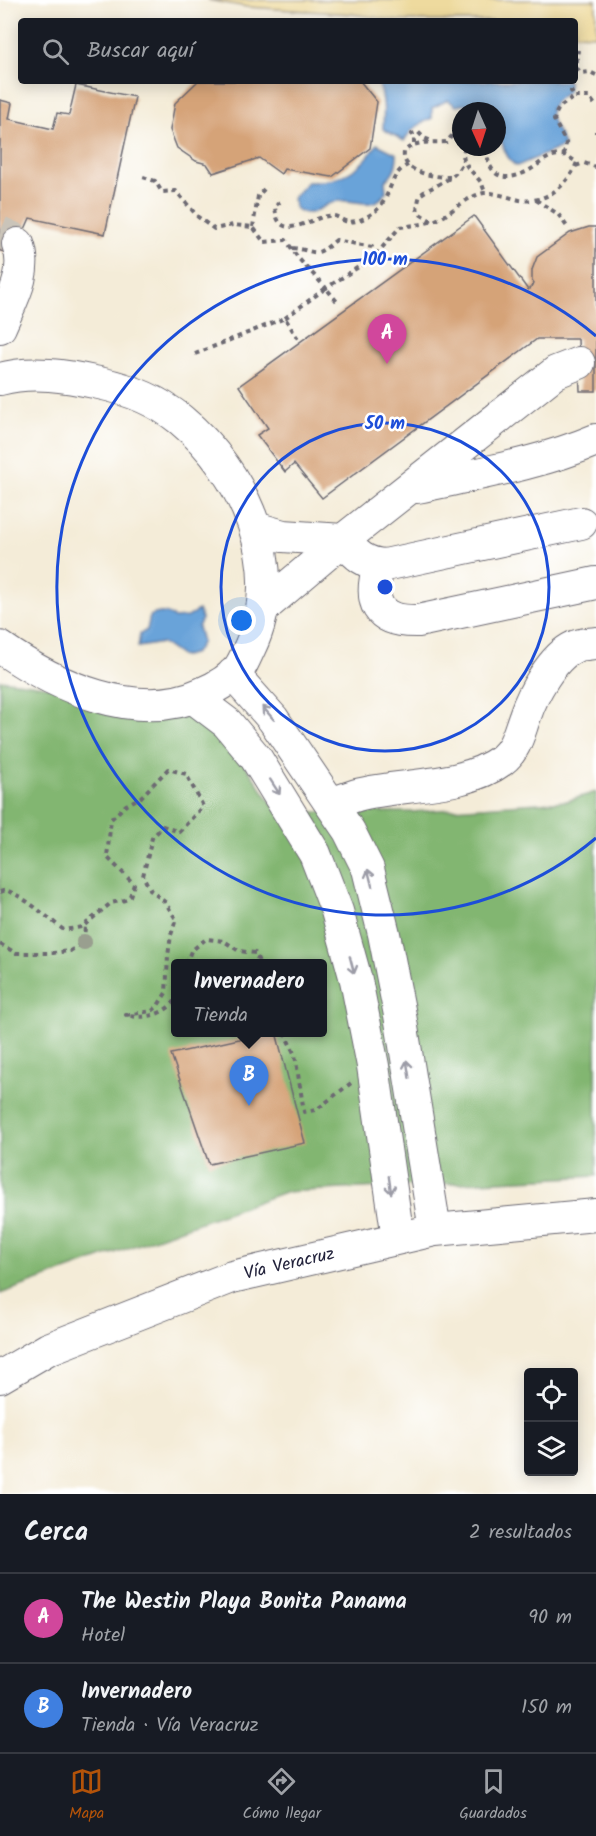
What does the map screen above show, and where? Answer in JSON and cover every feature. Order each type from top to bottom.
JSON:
[{"type":"street","points":[[0,327],[20,280],[22,255],[18,244]]},
{"type":"street","points":[[264,607],[343,540],[556,372],[579,363]]},
{"type":"street","points":[[0,379],[35,375],[69,377],[108,385],[145,397],[180,419],[206,444],[243,499],[255,528],[265,583],[264,607],[258,630],[240,667],[218,686],[194,698],[153,705],[105,698],[64,685],[27,666],[0,647]]},
{"type":"street","points":[[408,489],[533,461],[596,440]]},
{"type":"street","points":[[255,528],[283,536],[343,540],[363,560],[372,565],[385,565],[581,524]]},
{"type":"street","points":[[379,565],[374,584],[375,600],[385,615],[402,622],[418,621],[596,583]]},
{"type":"street","points":[[331,804],[358,795],[467,776],[486,770],[504,759],[517,741],[538,687],[556,660],[574,646],[596,643]]},
{"type":"street","points":[[233,674],[273,718],[349,831],[368,869],[400,1015],[435,1230]]},
{"type":"street","points":[[194,698],[227,723],[256,758],[315,854],[337,912],[352,968],[373,1066],[398,1238]]},
{"type":"street","name":"Vía Veracruz","points":[[0,1377],[48,1349],[232,1276],[435,1230],[596,1215]]},
{"type":"path","points":[[578,71],[596,75]]},
{"type":"path","points":[[572,84],[574,97]]},
{"type":"path","points":[[564,155],[566,142],[554,120],[556,112],[563,103],[574,97],[590,97],[596,106]]},
{"type":"path","points":[[413,145],[414,136],[412,134],[418,132],[424,138],[437,144]]},
{"type":"path","points":[[450,177],[430,176],[408,165],[403,156],[408,146],[420,142],[437,144],[449,139],[452,134]]},
{"type":"path","points":[[195,354],[285,318],[374,257],[400,227],[424,225],[474,197],[486,193],[523,201],[536,200],[555,192],[577,162],[564,155],[548,157],[523,173],[501,177],[491,170],[488,156]]},
{"type":"path","points":[[432,221],[423,218],[418,213],[416,205],[420,195],[450,177],[462,165],[464,156]]},
{"type":"path","points":[[463,159],[486,193]]},
{"type":"path","points":[[575,166],[584,164],[596,167]]},
{"type":"path","points":[[280,202],[275,206],[277,218],[281,223],[293,228],[318,217],[337,216],[345,221],[363,219],[384,203],[397,171],[408,165]]},
{"type":"path","points":[[143,177],[155,181],[162,192],[176,191],[198,218],[214,229],[233,225],[253,227]]},
{"type":"path","points":[[265,188],[258,196],[253,227],[264,242],[286,240],[339,304]]},
{"type":"path","points":[[536,200],[558,214],[568,228]]},
{"type":"path","points":[[292,248],[314,254],[320,253],[336,240],[372,246],[374,257]]},
{"type":"path","points":[[285,318],[300,342]]},
{"type":"path","points":[[0,892],[6,890],[24,897],[64,930],[85,925],[111,903],[125,900],[130,896],[134,884],[106,857],[111,819],[126,805],[141,797],[168,769],[186,774],[202,806],[179,832],[163,826],[152,838],[143,876],[151,891],[165,902],[176,919],[168,956],[166,993],[152,1011],[126,1015],[138,1019],[158,1013],[171,1004]]},
{"type":"path","points":[[0,944],[16,953],[70,951],[84,942],[85,925]]},
{"type":"path","points":[[188,959],[191,951],[206,939],[224,941],[239,951],[255,953],[258,959]]},
{"type":"path","points":[[286,1037],[295,1055],[304,1112],[316,1110],[373,1066]]},
{"type":"green space","points":[[0,680],[110,698],[217,725],[278,812],[411,812],[567,801],[596,792],[596,1176],[285,1192],[0,1294]]},
{"type":"sand","points":[[208,0],[596,0],[596,35],[578,34],[578,18],[379,18],[247,7]]},
{"type":"water","points":[[378,84],[568,84],[568,91],[556,101],[550,112],[564,146],[517,166],[506,152],[506,102],[452,103],[448,100],[432,108],[432,118],[416,127],[404,141],[383,129],[383,99]]},
{"type":"water","points":[[377,144],[397,154],[396,166],[385,181],[386,192],[376,202],[338,201],[306,213],[295,208],[293,198],[307,182],[329,180],[348,173],[364,161]]},
{"type":"water","points":[[198,610],[202,619],[198,627],[202,642],[195,653],[182,657],[162,643],[138,647],[140,634],[147,630],[150,616],[163,613],[174,618],[188,617]]},
{"type":"building","points":[[195,84],[362,84],[377,102],[370,148],[332,177],[284,169],[281,174],[259,158],[213,173],[207,164],[196,161],[177,148],[170,130],[175,103]]},
{"type":"building","points":[[76,85],[135,97],[105,234],[30,218],[14,254],[0,251],[0,100],[12,103],[9,119],[53,129],[57,113],[69,115]]},
{"type":"building","points":[[474,216],[528,290],[534,284],[532,270],[537,257],[570,233],[596,227],[596,391],[580,391],[578,339],[537,339],[322,498],[294,464],[285,472],[257,435],[268,428],[239,386]]},
{"type":"building","points":[[248,1037],[277,1037],[305,1143],[209,1164],[171,1054]]},
{"type":"tunnel","points":[[0,232],[13,238],[18,244]]},
{"type":"place","name":"The Westin Playa Bonita Panama","points":[[387,364]]},
{"type":"place","name":"Invernadero","points":[[249,1106]]}]
